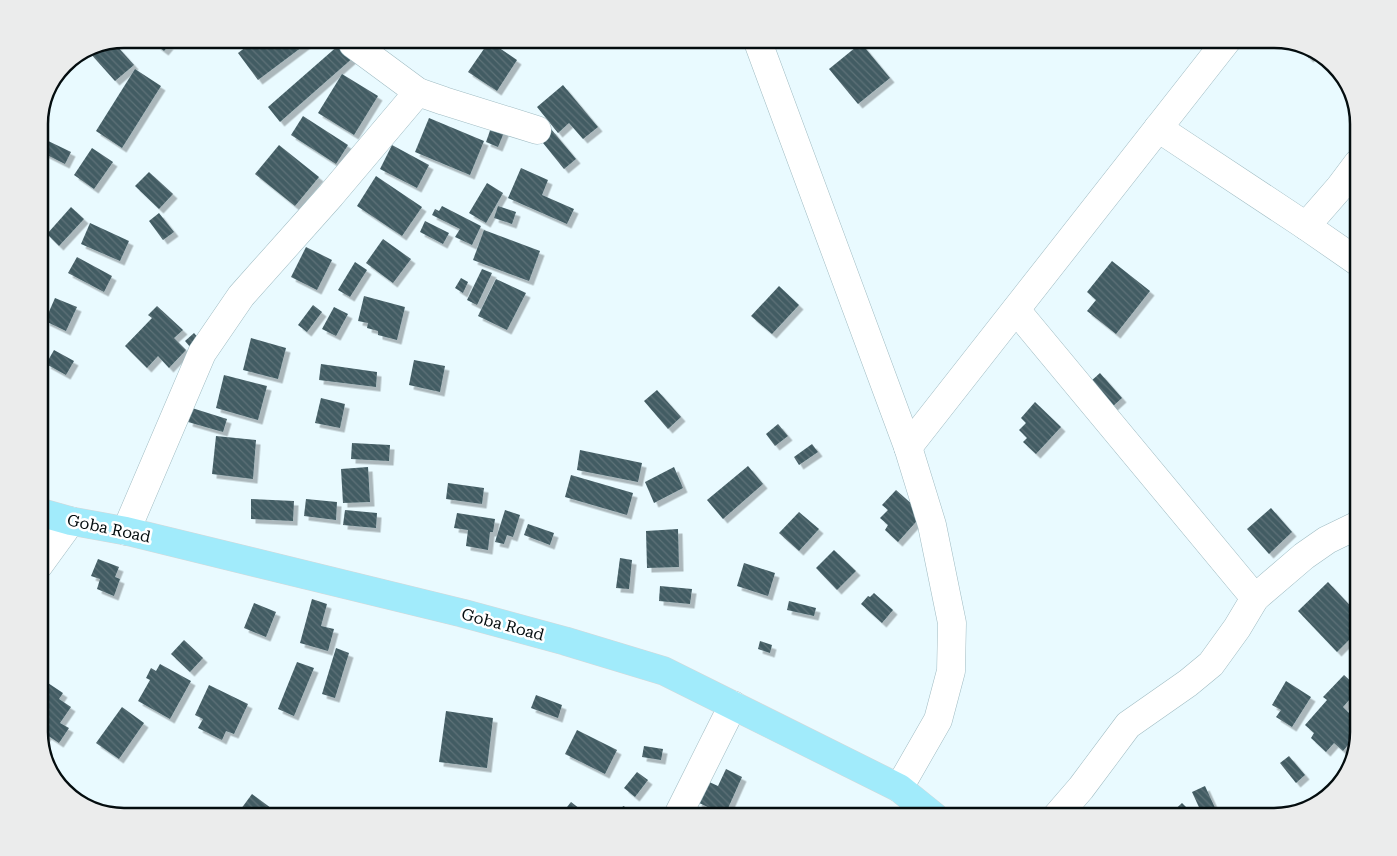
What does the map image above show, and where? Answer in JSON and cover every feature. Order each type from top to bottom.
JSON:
[{"type":"main road","name":"Goba Road","points":[[48,515],[71,521],[126,531],[462,613],[664,671],[899,788],[925,808]]},
{"type":"street","points":[[358,48],[418,92],[537,130]]},
{"type":"street","points":[[760,48],[908,447],[932,525],[952,622],[951,671],[938,720],[899,788]]},
{"type":"street","points":[[908,447],[1221,48]]},
{"type":"street","points":[[126,531],[202,353],[241,296],[331,195],[418,92]]},
{"type":"street","points":[[1158,128],[1349,256]]},
{"type":"street","points":[[1306,226],[1349,175]]},
{"type":"street","points":[[1016,310],[1255,598]]},
{"type":"street","points":[[48,553],[71,521]]},
{"type":"street","points":[[1064,808],[1128,725],[1188,684],[1211,664],[1237,628],[1255,598],[1304,556],[1327,540],[1350,529]]},
{"type":"street","points":[[682,808],[733,705]]},
{"type":"building","points":[[119,48],[134,65],[115,81],[91,54],[109,49]]},
{"type":"building","points":[[245,48],[301,48],[258,80],[238,53]]},
{"type":"building","points":[[335,48],[345,48],[355,56],[280,122],[268,107]]},
{"type":"building","points":[[485,48],[499,48],[517,60],[497,91],[468,72]]},
{"type":"building","points":[[855,48],[865,48],[890,78],[858,104],[829,69]]},
{"type":"building","points":[[135,69],[161,86],[122,148],[96,131]]},
{"type":"building","points":[[342,74],[378,96],[354,135],[318,113]]},
{"type":"building","points":[[563,85],[598,127],[583,139],[569,123],[558,133],[537,107]]},
{"type":"building","points":[[303,116],[348,145],[336,164],[291,135]]},
{"type":"building","points":[[429,118],[484,141],[470,175],[415,152]]},
{"type":"building","points":[[492,125],[505,130],[498,147],[486,142]]},
{"type":"building","points":[[551,129],[576,159],[564,169],[539,138]]},
{"type":"building","points":[[48,141],[71,152],[65,164],[48,156]]},
{"type":"building","points":[[279,145],[319,177],[295,206],[255,174]]},
{"type":"building","points":[[392,145],[429,165],[417,188],[380,169]]},
{"type":"building","points":[[92,148],[113,162],[94,189],[74,175]]},
{"type":"building","points":[[521,168],[548,180],[542,195],[574,209],[567,224],[508,198]]},
{"type":"building","points":[[149,172],[173,194],[159,209],[135,186]]},
{"type":"building","points":[[376,176],[422,207],[402,236],[357,206]]},
{"type":"building","points":[[487,183],[503,193],[486,223],[469,213]]},
{"type":"building","points":[[442,206],[481,226],[472,245],[455,237],[460,229],[432,215],[435,209],[439,211]]},
{"type":"building","points":[[498,206],[516,212],[512,224],[494,218]]},
{"type":"building","points":[[71,207],[84,219],[59,246],[48,233]]},
{"type":"building","points":[[159,213],[174,232],[163,240],[149,221]]},
{"type":"building","points":[[425,221],[449,233],[443,244],[420,232]]},
{"type":"building","points":[[90,223],[129,241],[120,261],[81,244]]},
{"type":"building","points":[[484,230],[540,251],[529,281],[473,260]]},
{"type":"building","points":[[383,239],[411,259],[393,283],[366,263]]},
{"type":"building","points":[[306,247],[332,260],[317,290],[291,277]]},
{"type":"building","points":[[77,257],[112,276],[104,292],[68,273]]},
{"type":"building","points":[[1112,261],[1150,291],[1116,334],[1087,311],[1096,300],[1087,292]]},
{"type":"building","points":[[355,262],[367,270],[350,297],[338,290]]},
{"type":"building","points":[[482,269],[492,273],[477,305],[467,300]]},
{"type":"building","points":[[461,278],[468,282],[463,293],[455,288]]},
{"type":"building","points":[[496,279],[526,293],[507,330],[478,316]]},
{"type":"building","points":[[779,286],[799,305],[772,334],[751,316]]},
{"type":"building","points":[[364,296],[405,307],[397,340],[378,335],[378,331],[367,328],[368,323],[358,321]]},
{"type":"building","points":[[55,298],[77,307],[66,331],[48,322],[48,314]]},
{"type":"building","points":[[313,305],[322,312],[307,332],[298,325]]},
{"type":"building","points":[[157,306],[183,330],[174,338],[186,350],[169,368],[158,356],[147,368],[125,346],[152,318],[148,315]]},
{"type":"building","points":[[334,307],[348,314],[336,336],[322,329]]},
{"type":"building","points":[[194,333],[205,346],[196,354],[185,341]]},
{"type":"building","points":[[251,338],[286,348],[278,379],[243,370]]},
{"type":"building","points":[[54,350],[74,361],[66,375],[48,365],[48,360]]},
{"type":"building","points":[[414,360],[445,366],[440,392],[409,385]]},
{"type":"building","points":[[321,364],[377,372],[376,387],[319,380]]},
{"type":"building","points":[[1100,373],[1122,398],[1112,407],[1090,382]]},
{"type":"building","points":[[224,375],[267,386],[258,420],[216,408]]},
{"type":"building","points":[[657,390],[681,417],[668,429],[644,401]]},
{"type":"building","points":[[321,398],[345,404],[340,428],[315,423]]},
{"type":"building","points":[[1035,402],[1061,427],[1036,454],[1023,442],[1027,438],[1019,430],[1026,423],[1021,418]]},
{"type":"building","points":[[192,408],[227,419],[223,432],[188,422]]},
{"type":"building","points":[[778,424],[788,436],[775,446],[766,434]]},
{"type":"building","points":[[216,436],[256,440],[253,479],[212,474]]},
{"type":"building","points":[[352,443],[390,445],[389,461],[351,459]]},
{"type":"building","points":[[812,444],[818,452],[799,465],[794,457]]},
{"type":"building","points":[[580,450],[642,463],[638,482],[577,470]]},
{"type":"building","points":[[748,466],[763,484],[723,519],[707,500]]},
{"type":"building","points":[[368,467],[370,502],[343,503],[341,469]]},
{"type":"building","points":[[674,467],[683,488],[654,503],[645,482]]},
{"type":"building","points":[[571,475],[633,493],[627,515],[565,497]]},
{"type":"building","points":[[448,483],[484,488],[482,504],[446,499]]},
{"type":"building","points":[[896,490],[923,514],[898,542],[885,530],[888,525],[880,518],[888,510],[882,505]]},
{"type":"building","points":[[251,499],[294,501],[293,521],[251,519]]},
{"type":"building","points":[[306,499],[337,502],[336,520],[304,516]]},
{"type":"building","points":[[1271,508],[1292,532],[1269,554],[1247,529]]},
{"type":"building","points":[[345,510],[377,513],[376,528],[343,525]]},
{"type":"building","points":[[505,510],[520,515],[513,537],[507,535],[504,544],[495,542]]},
{"type":"building","points":[[799,512],[819,529],[799,551],[779,533]]},
{"type":"building","points":[[457,513],[495,519],[493,532],[490,532],[488,550],[466,546],[468,530],[454,528]]},
{"type":"building","points":[[528,524],[554,533],[550,545],[524,535]]},
{"type":"building","points":[[678,529],[679,567],[647,568],[646,531]]},
{"type":"building","points":[[834,550],[856,571],[837,590],[816,568]]},
{"type":"building","points":[[620,558],[632,560],[629,589],[616,588]]},
{"type":"building","points":[[98,559],[119,567],[115,577],[120,579],[114,596],[97,589],[100,579],[91,576]]},
{"type":"building","points":[[744,563],[775,573],[768,596],[737,586]]},
{"type":"building","points":[[1328,582],[1350,605],[1350,639],[1337,652],[1298,611]]},
{"type":"building","points":[[660,586],[692,589],[690,604],[659,601]]},
{"type":"building","points":[[874,593],[893,610],[882,623],[861,604],[868,596],[870,597]]},
{"type":"building","points":[[312,599],[327,604],[321,626],[334,629],[328,651],[300,643]]},
{"type":"building","points":[[789,601],[816,608],[814,616],[787,610]]},
{"type":"building","points":[[254,603],[276,612],[266,637],[244,628]]},
{"type":"building","points":[[184,640],[203,658],[190,672],[171,654]]},
{"type":"building","points":[[760,641],[772,645],[770,653],[758,649]]},
{"type":"building","points":[[336,648],[349,653],[335,698],[322,694]]},
{"type":"building","points":[[297,662],[314,668],[294,716],[278,709]]},
{"type":"building","points":[[160,664],[191,681],[170,719],[138,701],[150,680],[146,678],[151,668],[156,671]]},
{"type":"building","points":[[1344,675],[1350,680],[1350,699],[1343,707],[1350,714],[1350,732],[1349,744],[1343,751],[1334,743],[1326,752],[1311,738],[1314,733],[1305,725],[1327,700],[1323,697]]},
{"type":"building","points":[[1286,681],[1311,697],[1292,727],[1276,717],[1281,710],[1272,705]]},
{"type":"building","points":[[48,683],[63,693],[59,699],[71,707],[60,723],[69,728],[59,743],[48,736]]},
{"type":"building","points":[[209,685],[248,704],[234,734],[226,731],[222,740],[198,728],[203,719],[195,715]]},
{"type":"building","points":[[536,695],[562,705],[558,718],[531,708]]},
{"type":"building","points":[[122,707],[144,723],[119,759],[96,743]]},
{"type":"building","points":[[446,711],[493,718],[487,768],[439,762]]},
{"type":"building","points":[[577,730],[617,750],[605,774],[565,754]]},
{"type":"building","points":[[644,746],[663,749],[661,760],[642,757]]},
{"type":"building","points":[[1289,756],[1305,775],[1296,783],[1280,763]]},
{"type":"building","points":[[726,769],[742,777],[728,808],[710,808],[697,802],[707,781],[718,786]]},
{"type":"building","points":[[637,772],[648,780],[635,797],[624,788]]},
{"type":"building","points":[[1205,786],[1215,808],[1199,808],[1192,792]]},
{"type":"building","points":[[252,794],[271,808],[242,808]]},
{"type":"building","points":[[571,802],[579,808],[566,808]]},
{"type":"building","points":[[1182,803],[1187,808],[1177,808]]}]
